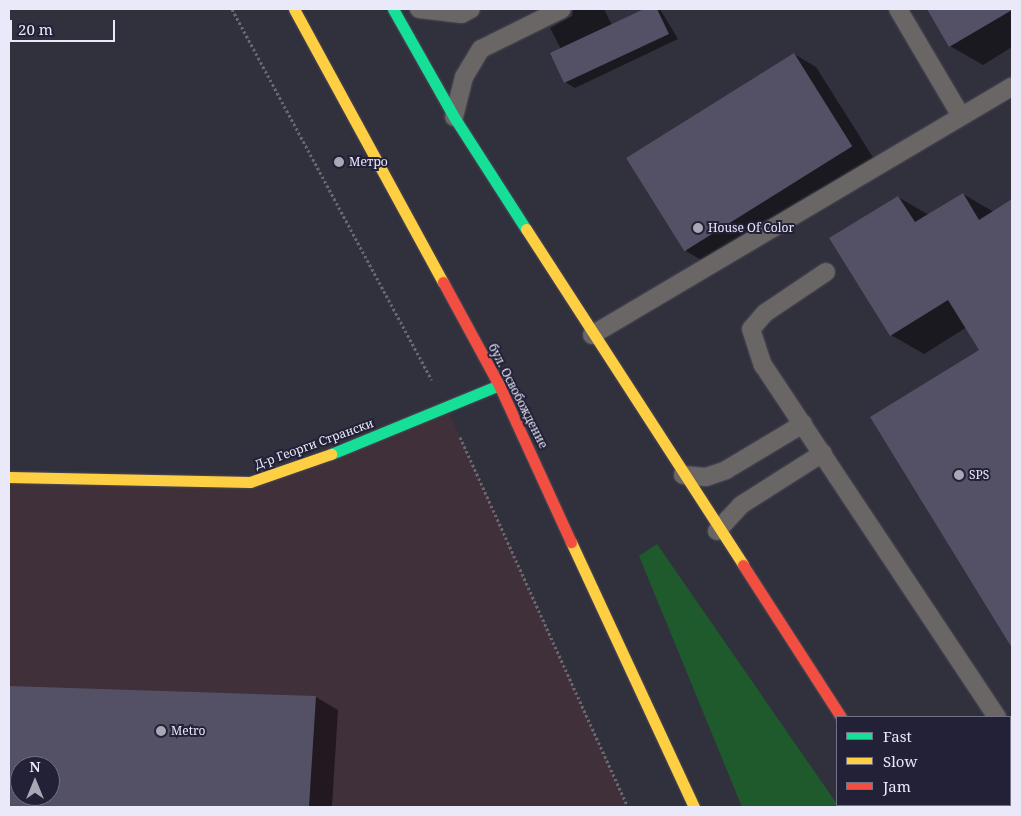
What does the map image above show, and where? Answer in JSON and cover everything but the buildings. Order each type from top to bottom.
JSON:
[{"type":"main road","name":"бул. Освобождение","points":[[294,9],[499,385],[694,807]]},
{"type":"main road","points":[[393,9],[454,117],[717,531],[840,716]]},
{"type":"main road","name":"Д-р Георги Странски","points":[[9,477],[250,482],[349,448],[499,385]]},
{"type":"lane","points":[[419,9],[462,14],[471,9]]},
{"type":"lane","points":[[454,117],[464,77],[481,49],[562,9]]},
{"type":"lane","points":[[898,9],[961,116]]},
{"type":"lane","points":[[592,335],[1012,86]]},
{"type":"lane","points":[[826,272],[765,312],[751,329],[763,365],[996,716]]},
{"type":"lane","points":[[683,475],[706,477],[726,470],[803,424]]},
{"type":"lane","points":[[717,531],[741,505],[822,453]]},
{"type":"shaded area","points":[[447,408],[628,807],[9,807],[9,477],[250,482]]},
{"type":"green space","points":[[657,544],[836,803],[836,806],[839,807],[742,807],[639,556]]},
{"type":"traffic: fast","points":[[393,9],[454,117],[526,229]]},
{"type":"traffic: fast","points":[[331,454],[499,385]]},
{"type":"traffic: slow","points":[[294,9],[443,282]]},
{"type":"traffic: slow","points":[[526,229],[743,565]]},
{"type":"traffic: slow","points":[[9,477],[250,482],[331,454]]},
{"type":"traffic: slow","points":[[571,542],[694,807]]},
{"type":"traffic: jam","points":[[443,282],[499,385],[571,542]]},
{"type":"traffic: jam","points":[[743,565],[840,716]]},
{"type":"place","name":"Метро","points":[[339,162]]},
{"type":"place","name":"House Of Color","points":[[698,228]]},
{"type":"place","name":"SPS","points":[[959,475]]},
{"type":"place","name":"Metro","points":[[161,731]]}]
